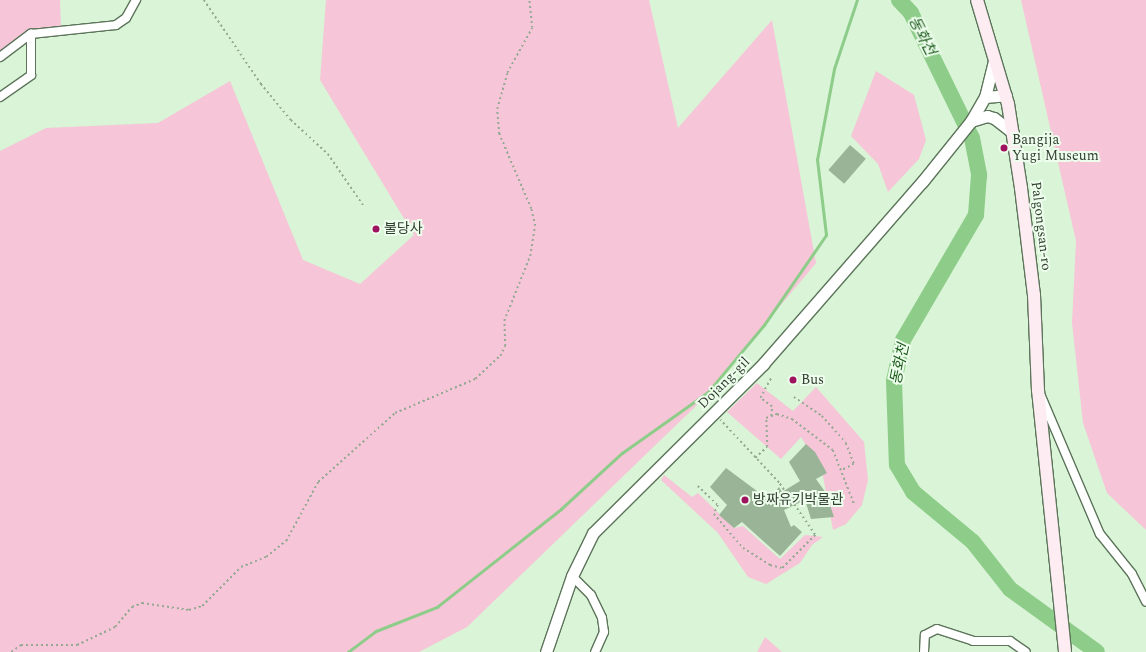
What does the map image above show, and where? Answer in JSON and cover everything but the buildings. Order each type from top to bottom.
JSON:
[{"type":"main road","name":"Palgongsan-ro","points":[[977,0],[1006,95],[1034,295],[1038,390],[1058,602],[1065,652]]},
{"type":"street","points":[[0,57],[31,34],[116,25],[126,18],[136,0]]},
{"type":"street","points":[[0,97],[31,75],[31,34]]},
{"type":"street","name":"Dojang-gil","points":[[546,652],[572,576],[593,533],[714,414],[768,358],[971,121],[984,100],[994,71],[994,55]]},
{"type":"street","points":[[984,100],[1006,95]]},
{"type":"street","points":[[971,121],[987,116],[1003,123],[1012,133]]},
{"type":"street","name":"Palgongsan-ro","points":[[1038,390],[1100,534],[1132,574],[1146,602]]},
{"type":"street","points":[[572,576],[591,595],[602,618],[604,632],[595,652]]},
{"type":"street","points":[[924,652],[925,635],[938,629],[973,641],[1010,641],[1026,652]]},
{"type":"path","points":[[204,0],[261,84],[291,120],[328,154],[364,206]]},
{"type":"path","points":[[11,652],[21,645],[77,645],[115,627],[132,607],[142,603],[189,610],[202,606],[242,567],[266,557],[286,542],[318,482],[395,413],[475,379],[500,356],[505,346],[504,322],[530,256],[535,226],[532,209],[499,134],[497,109],[507,73],[532,28],[529,0]]},
{"type":"path","points":[[771,378],[760,398],[772,407],[771,416]]},
{"type":"path","points":[[794,397],[822,416],[846,442],[854,464],[841,471]]},
{"type":"path","points":[[698,486],[718,504],[714,514],[743,548],[770,565],[782,568],[816,535],[779,483],[714,414]]},
{"type":"path","points":[[755,458],[767,447],[766,418],[777,414],[792,419],[833,450],[855,506]]},
{"type":"shaded area","points":[[0,0],[60,0],[61,29],[0,54]]},
{"type":"shaded area","points":[[326,0],[649,0],[678,128],[772,20],[816,263],[699,403],[467,627],[419,652],[0,652],[0,151],[46,128],[158,123],[230,81],[303,260],[360,284],[414,235],[320,80]]},
{"type":"shaded area","points":[[1021,0],[1146,0],[1146,530],[1107,493],[1083,423],[1072,323],[1076,241]]},
{"type":"shaded area","points":[[876,71],[914,95],[926,140],[919,159],[888,192],[878,164],[851,136]]},
{"type":"shaded area","points":[[757,383],[793,411],[816,387],[864,442],[868,480],[862,505],[846,524],[833,530],[822,471],[801,437],[781,459],[727,412]]},
{"type":"shaded area","points":[[664,475],[692,497],[698,493],[734,528],[743,526],[780,559],[805,535],[823,537],[812,545],[800,563],[766,584],[748,577],[718,533],[661,480]]},
{"type":"shaded area","points":[[765,637],[782,652],[757,652]]},
{"type":"waterway","points":[[348,652],[376,631],[437,607],[561,509],[622,453],[708,392],[764,325],[826,235],[817,160],[834,69],[857,0]]},
{"type":"waterway","name":"동화천","points":[[899,0],[911,13],[972,138],[979,175],[976,215],[903,340],[894,381],[897,465],[913,492],[973,542],[1010,589],[1097,652]]},
{"type":"place","name":"Bangija Yugi Museum","points":[[1004,148]]},
{"type":"place","name":"불당사","points":[[376,229]]},
{"type":"place","name":"Bus","points":[[793,380]]},
{"type":"place","name":"방짜유기박물관","points":[[745,500]]}]
